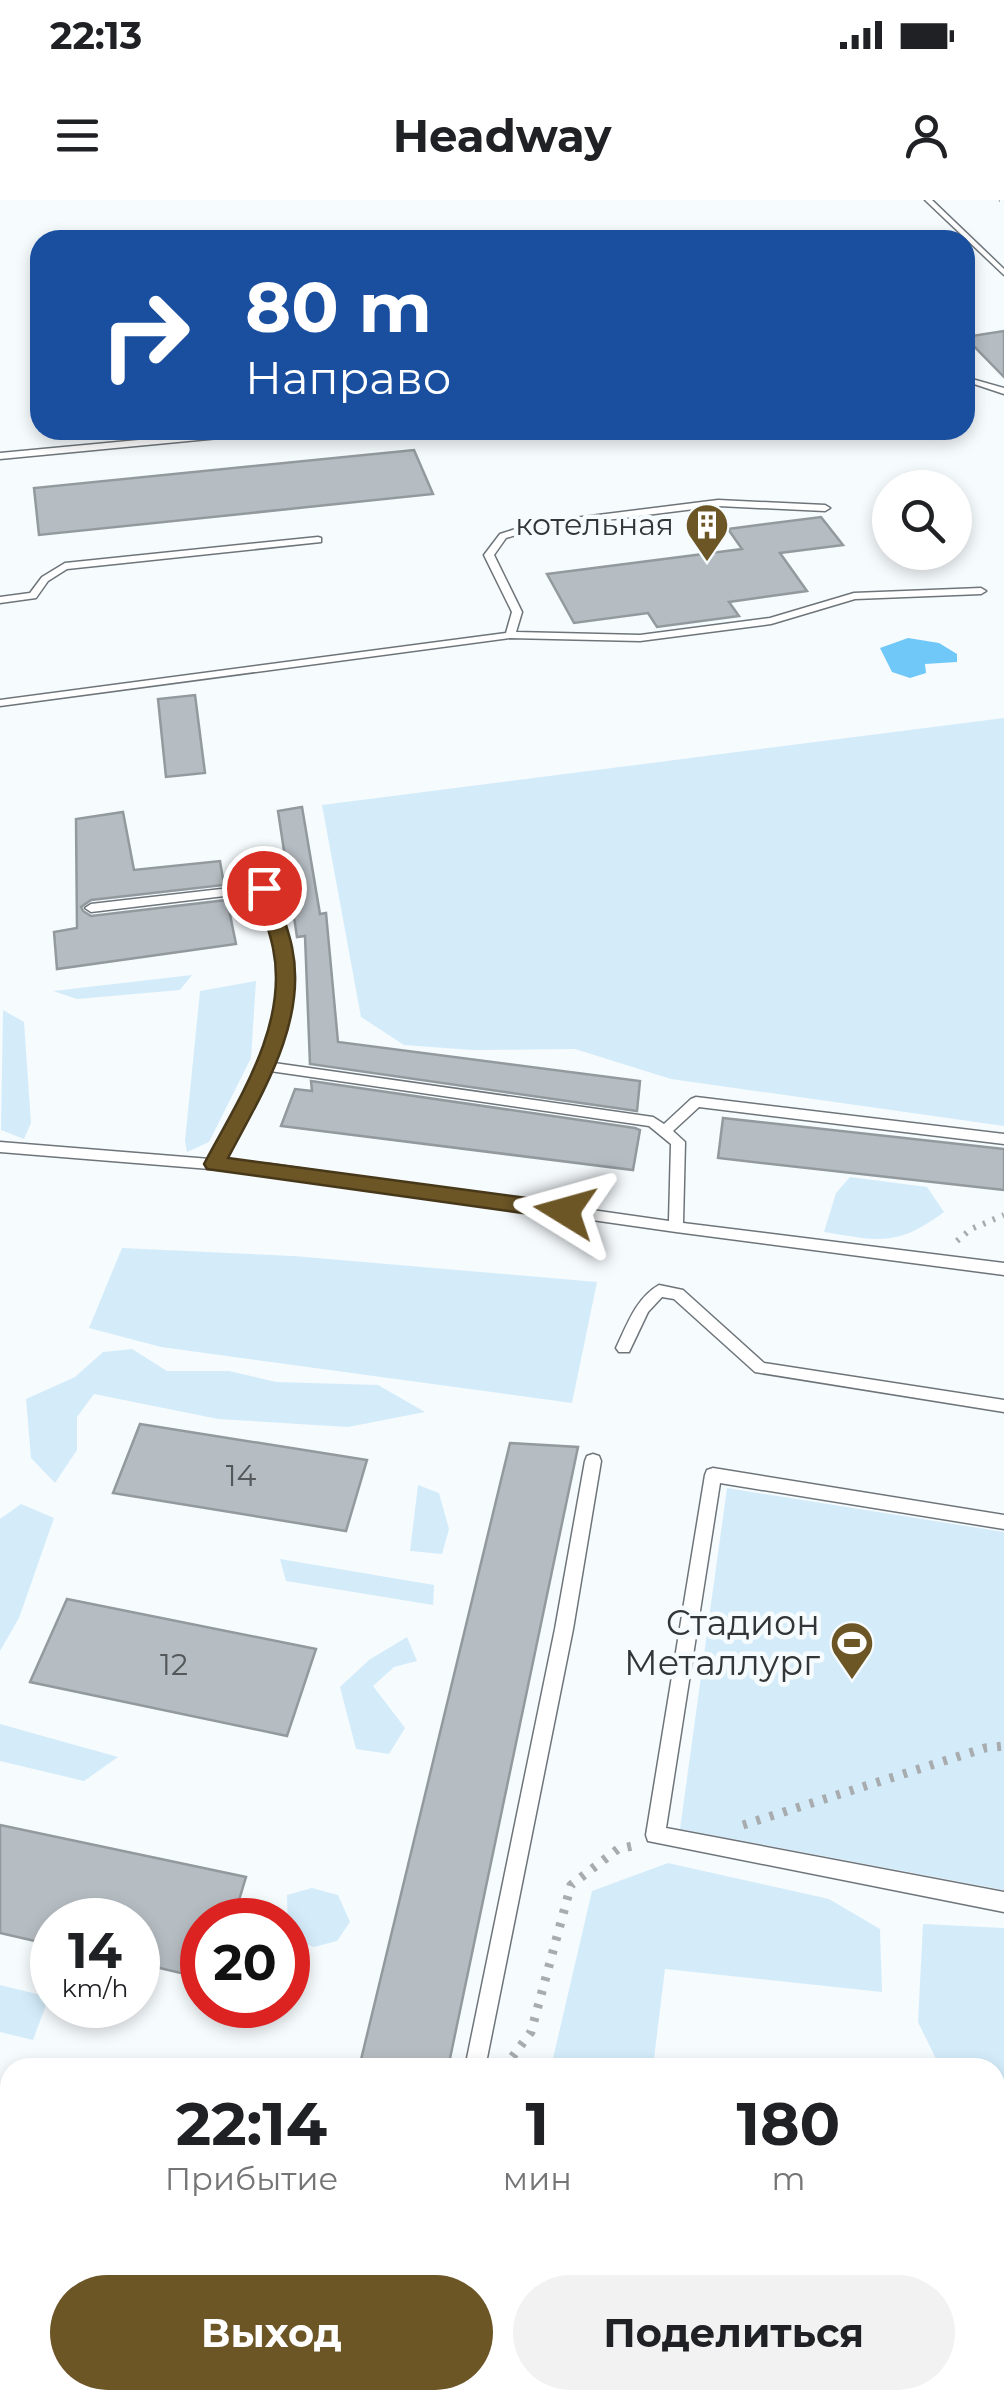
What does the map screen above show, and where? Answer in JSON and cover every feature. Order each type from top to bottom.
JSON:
[{"type":"lane","points":[[928,200],[959,230]]},
{"type":"lane","points":[[975,245],[1004,273]]},
{"type":"lane","points":[[975,382],[1004,391]]},
{"type":"lane","points":[[0,456],[167,440]]},
{"type":"lane","points":[[510,635],[517,612],[488,555],[503,536],[534,526],[718,503],[825,508]]},
{"type":"lane","points":[[0,600],[33,596],[45,579],[65,566],[318,540]]},
{"type":"lane","points":[[0,703],[510,635],[640,638],[771,621],[854,596],[981,591]]},
{"type":"lane","points":[[91,908],[264,888],[284,950],[283,1004],[266,1066],[214,1164]]},
{"type":"lane","points":[[266,1066],[654,1122],[678,1142],[676,1227]]},
{"type":"lane","points":[[665,1132],[696,1102],[1004,1140]]},
{"type":"lane","points":[[0,1147],[270,1168],[676,1227],[1004,1269]]},
{"type":"lane","points":[[624,1348],[642,1309],[659,1291],[678,1294],[760,1368],[1004,1406]]},
{"type":"lane","points":[[477,2058],[564,1629],[593,1461]]},
{"type":"lane","points":[[1004,1522],[713,1475],[655,1835],[1004,1902]]},
{"type":"path","points":[[952,1246],[971,1230],[1004,1215]]},
{"type":"shaded area","points":[[1004,718],[1004,1126],[671,1079],[575,1049],[472,1050],[404,1045],[361,1017],[322,805]]},
{"type":"shaded area","points":[[192,975],[180,990],[77,999],[53,991]]},
{"type":"shaded area","points":[[256,981],[251,1058],[209,1142],[187,1152],[200,991]]},
{"type":"shaded area","points":[[3,1010],[24,1022],[31,1123],[24,1139],[1,1130]]},
{"type":"shaded area","points":[[850,1177],[927,1187],[944,1212],[900,1236],[874,1239],[824,1232],[836,1193]]},
{"type":"shaded area","points":[[122,1248],[294,1256],[597,1282],[572,1403],[161,1347],[89,1328]]},
{"type":"shaded area","points":[[132,1349],[167,1371],[229,1371],[276,1382],[378,1385],[425,1412],[348,1427],[218,1419],[94,1394],[77,1417],[77,1450],[55,1483],[31,1458],[26,1399],[75,1377],[103,1352]]},
{"type":"shaded area","points":[[418,1485],[439,1493],[449,1529],[442,1554],[410,1551]]},
{"type":"shaded area","name":"Стадион Металлург","points":[[727,1488],[1004,1532],[1004,1890],[680,1829]]},
{"type":"shaded area","points":[[21,1504],[54,1518],[19,1618],[0,1651],[0,1519]]},
{"type":"shaded area","points":[[280,1559],[434,1585],[433,1605],[286,1581]]},
{"type":"shaded area","points":[[407,1637],[417,1661],[394,1667],[373,1686],[405,1728],[389,1754],[356,1749],[340,1687],[369,1660]]},
{"type":"shaded area","points":[[0,1724],[118,1757],[84,1781],[0,1761]]},
{"type":"shaded area","points":[[668,1863],[829,1899],[880,1929],[882,1992],[665,1969],[654,2058],[553,2058],[592,1891]]},
{"type":"shaded area","points":[[312,1888],[338,1895],[350,1922],[337,1941],[310,1945],[310,1898],[287,1895]]},
{"type":"shaded area","points":[[923,1924],[1004,1928],[1004,2058],[936,2058],[918,2022]]},
{"type":"shaded area","points":[[0,1985],[30,1992],[30,2028],[37,2028],[33,2040],[0,2032]]},
{"type":"water","points":[[908,638],[939,643],[957,654],[957,662],[925,664],[926,673],[910,678],[892,672],[880,648]]},
{"type":"building","points":[[1004,331],[1004,377],[975,347],[975,335]]},
{"type":"building","points":[[414,450],[433,494],[39,535],[34,488]]},
{"type":"building","name":"котельная","points":[[821,517],[843,545],[780,553],[807,591],[729,602],[739,616],[657,627],[648,613],[574,623],[547,574],[742,549],[728,529]]},
{"type":"building","points":[[195,695],[205,773],[166,777],[158,699]]},
{"type":"building","points":[[302,807],[320,914],[326,913],[338,1042],[640,1081],[637,1111],[310,1064],[305,936],[297,937],[278,811]]},
{"type":"building","points":[[123,812],[134,870],[220,861],[224,885],[91,900],[81,907],[83,911],[91,916],[227,900],[236,944],[57,969],[54,932],[77,928],[76,819]]},
{"type":"building","points":[[311,1081],[635,1128],[640,1130],[633,1170],[281,1126],[295,1089],[312,1091]]},
{"type":"building","points":[[723,1118],[1004,1149],[1004,1190],[718,1158]]},
{"type":"building","points":[[140,1424],[367,1460],[346,1531],[113,1493]]},
{"type":"building","points":[[510,1443],[578,1447],[450,2058],[361,2058]]},
{"type":"building","points":[[67,1599],[316,1649],[287,1736],[30,1682]]},
{"type":"building","points":[[0,1825],[246,1877],[240,1898],[180,1898],[180,1973],[160,1968],[160,1898],[30,1898],[30,1940],[0,1933]]},
{"type":"place","name":"котельная","points":[[707,563]]},
{"type":"place","name":"Стадион Металлург","points":[[852,1681]]},
{"type":"route","points":[[264,888],[284,950],[283,1004],[266,1066],[214,1164],[270,1168],[565,1211]]}]
